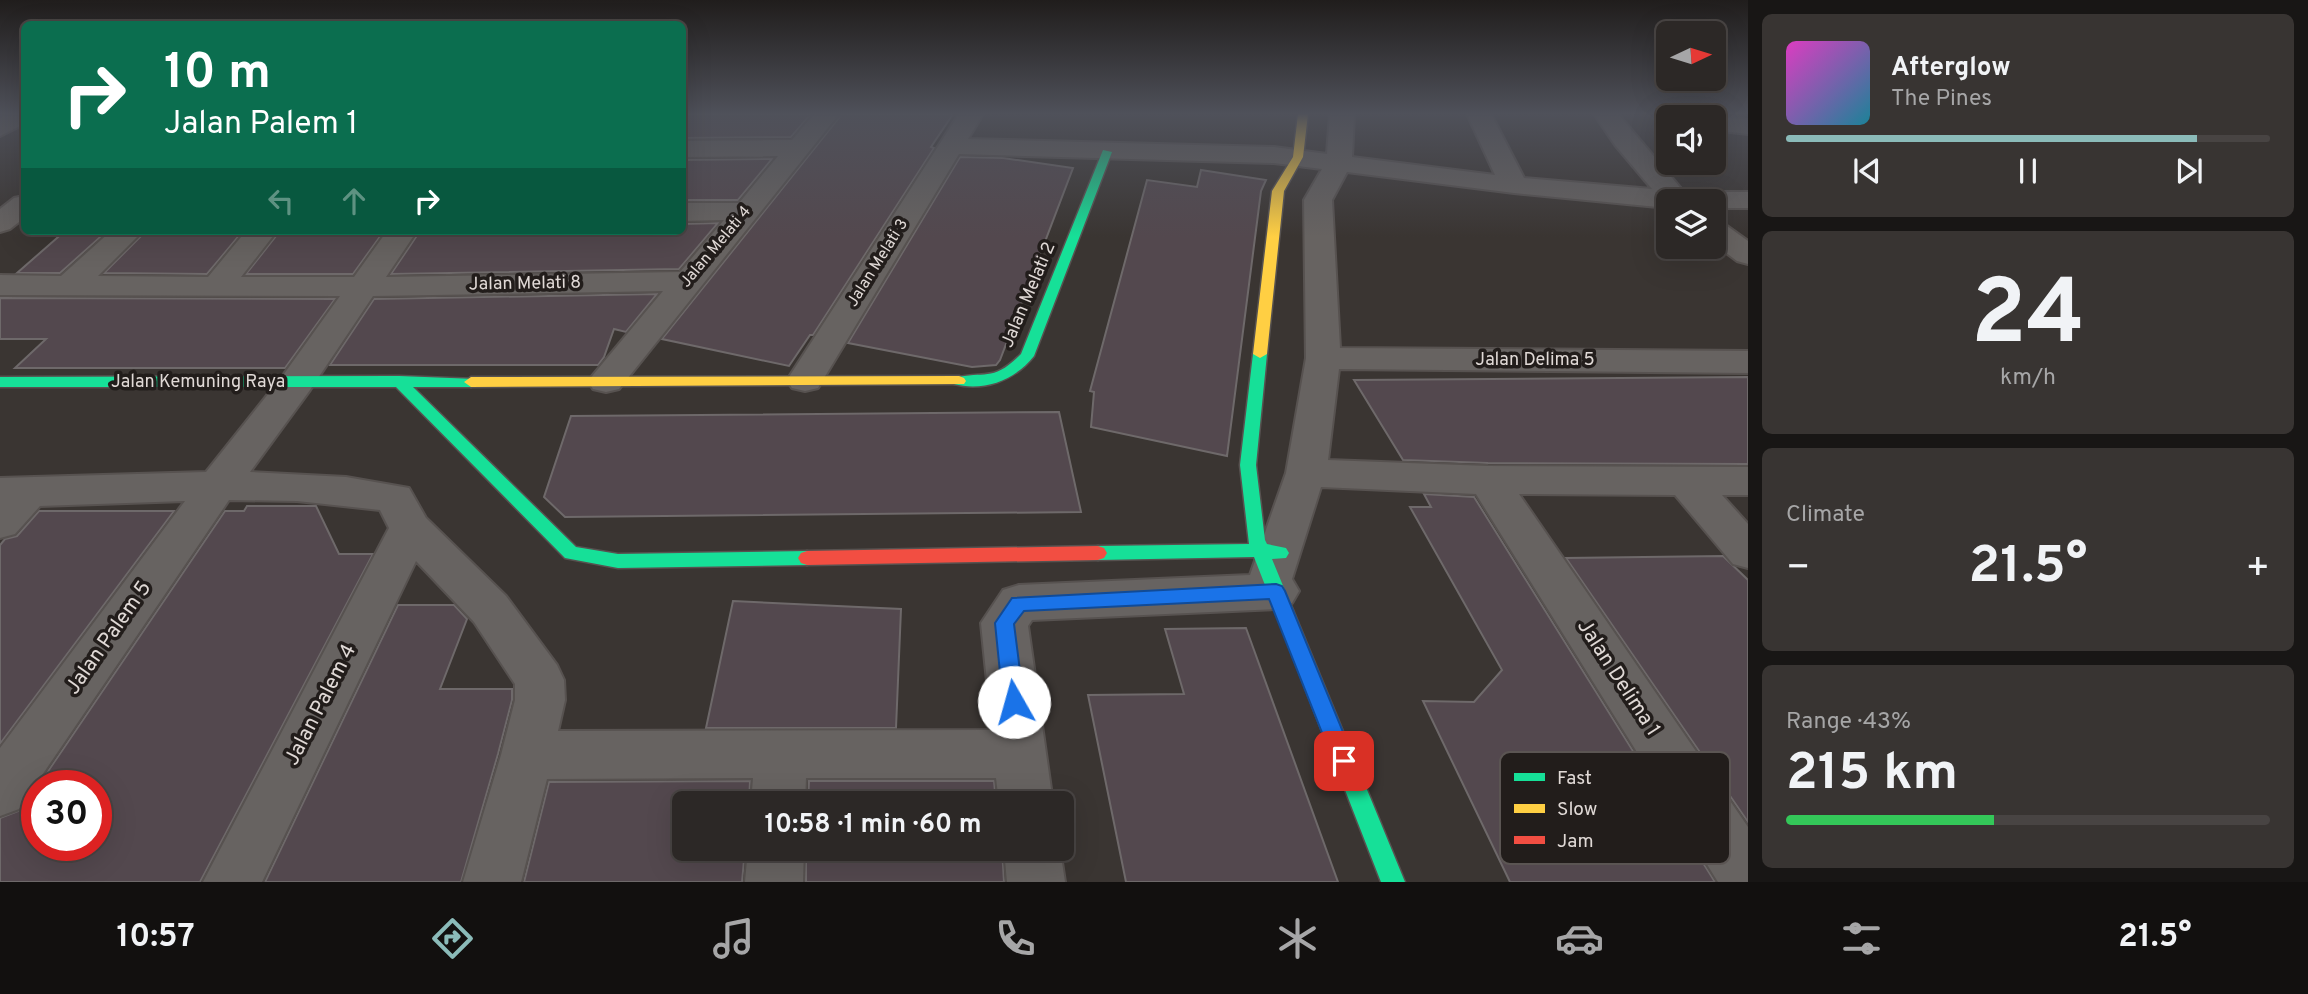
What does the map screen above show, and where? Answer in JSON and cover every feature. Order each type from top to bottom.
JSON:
[{"type":"street","name":"Jalan Melati 4","points":[[606,381],[792,155]]},
{"type":"street","name":"Jalan Melati 3","points":[[805,380],[946,155]]},
{"type":"street","name":"Jalan Melati 2","points":[[297,382],[985,381],[1009,375],[1027,356],[1106,155]]},
{"type":"street","points":[[1228,155],[1298,157],[1514,185],[1656,199]]},
{"type":"street","points":[[1272,567],[1306,473],[1323,358],[1318,200],[1339,162],[1339,155]]},
{"type":"street","points":[[1499,155],[1514,185]]},
{"type":"street","points":[[1640,155],[1667,189]]},
{"type":"street","points":[[1298,157],[1278,191],[1248,465],[1272,567],[1393,882]]},
{"type":"street","points":[[1726,200],[1748,200]]},
{"type":"street","points":[[0,223],[21,206]]},
{"type":"street","points":[[686,212],[746,211]]},
{"type":"street","points":[[70,285],[124,235]]},
{"type":"street","points":[[217,286],[259,235]]},
{"type":"street","name":"Jalan Kemuning Raya","points":[[0,382],[297,382],[399,235]]},
{"type":"street","points":[[1726,239],[1748,255]]},
{"type":"street","name":"Jalan Melati 8","points":[[0,285],[363,287],[688,281]]},
{"type":"street","name":"Jalan Delima 5","points":[[1323,358],[1748,362]]},
{"type":"street","points":[[400,381],[571,553],[618,561],[1272,567]]},
{"type":"street","name":"Jalan Palem 5","points":[[0,791],[218,485],[297,382]]},
{"type":"street","points":[[1306,473],[1488,480],[1748,481]]},
{"type":"street","name":"Jalan Delima 1","points":[[1488,480],[1666,752]]},
{"type":"street","points":[[1685,480],[1748,552]]},
{"type":"street","points":[[0,523],[15,492],[218,485],[354,491],[395,498],[410,528],[490,609],[540,680],[540,700],[527,755],[492,882]]},
{"type":"street","name":"Jalan Palem 4","points":[[232,882],[410,528]]},
{"type":"street","points":[[527,755],[780,779],[1023,779],[1004,623],[1019,603],[1272,567]]},
{"type":"street","name":"Jalan Delima 1","points":[[1730,850],[1748,877]]},
{"type":"street","points":[[774,882],[775,861]]},
{"type":"street","points":[[1033,861],[1036,882]]},
{"type":"building","points":[[809,155],[929,155],[813,335],[810,335],[789,366],[662,339]]},
{"type":"building","points":[[960,157],[1003,158],[1073,168],[1000,360],[996,365],[972,367],[848,343]]},
{"type":"building","points":[[772,159],[738,200],[686,200],[686,160]]},
{"type":"building","points":[[1201,170],[1266,180],[1261,191],[1227,456],[1091,427],[1094,392],[1090,391],[1147,180],[1197,187]]},
{"type":"building","points":[[718,223],[679,269],[391,274],[417,235],[686,235],[686,224]]},
{"type":"building","points":[[60,235],[103,235],[60,273],[17,273]]},
{"type":"building","points":[[142,235],[240,235],[207,274],[104,273]]},
{"type":"building","points":[[277,235],[381,235],[353,274],[246,274]]},
{"type":"building","points":[[657,294],[626,332],[614,329],[604,357],[598,365],[330,365],[374,299]]},
{"type":"building","points":[[0,298],[335,299],[285,368],[15,368],[46,339],[0,339]]},
{"type":"building","points":[[1748,377],[1748,464],[1403,460],[1354,380]]},
{"type":"building","points":[[1059,412],[1081,512],[565,517],[544,497],[571,416]]},
{"type":"building","points":[[1424,494],[1474,497],[1634,752],[1500,752],[1500,861],[1423,701],[1474,702],[1502,670],[1410,507],[1431,507]]},
{"type":"building","points":[[247,506],[316,506],[339,554],[373,554],[200,882],[0,882],[0,818],[21,810],[21,861],[112,861],[112,770],[49,770],[225,511],[244,511]]},
{"type":"building","points":[[39,511],[174,511],[0,744],[0,545],[5,539],[17,536]]},
{"type":"building","points":[[1723,556],[1748,580],[1748,822],[1730,796],[1730,752],[1700,752],[1566,558]]},
{"type":"building","points":[[733,601],[901,609],[896,728],[706,728]]},
{"type":"building","points":[[398,605],[454,605],[467,619],[440,689],[512,689],[512,700],[498,754],[461,882],[265,882]]},
{"type":"building","points":[[1246,628],[1338,882],[1126,882],[1088,695],[1184,694],[1165,629]]},
{"type":"building","points":[[750,781],[750,791],[672,791],[672,861],[744,861],[742,882],[524,882],[549,782]]},
{"type":"building","points":[[809,781],[994,781],[995,791],[809,791]]},
{"type":"building","points":[[806,861],[1003,861],[1004,882],[806,882]]},
{"type":"building","points":[[1501,864],[1704,864],[1715,882],[1510,882]]},
{"type":"traffic: fast","points":[[959,381],[997,378],[1011,371],[1027,356],[1106,155]]},
{"type":"traffic: fast","points":[[1260,354],[1248,465],[1256,540],[1393,882]]},
{"type":"traffic: fast","points":[[399,381],[571,553],[618,561],[807,558]]},
{"type":"traffic: fast","points":[[0,382],[471,382]]},
{"type":"traffic: fast","points":[[1098,553],[1259,550],[1280,553]]},
{"type":"traffic: slow","points":[[1260,354],[1278,191],[1298,155]]},
{"type":"traffic: slow","points":[[471,382],[959,381]]},
{"type":"traffic: jam","points":[[807,558],[1098,553]]},
{"type":"route","points":[[1014,702],[1004,623],[1019,603],[1276,591],[1344,761]]}]
